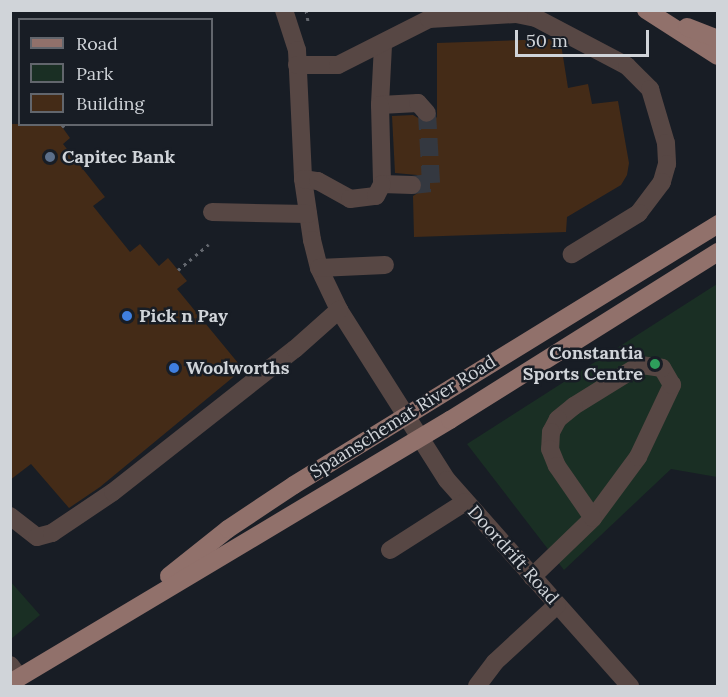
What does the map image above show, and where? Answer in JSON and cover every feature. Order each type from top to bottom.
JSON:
[{"type":"main road","points":[[646,10],[717,39]]},
{"type":"main road","points":[[646,10],[717,56]]},
{"type":"main road","name":"Spaanschemat River Road","points":[[130,608],[228,530],[404,417],[717,224]]},
{"type":"main road","name":"Spaanschemat River Road","points":[[13,675],[418,439],[717,252]]},
{"type":"street","name":"Doordrift Road","points":[[284,10],[292,27],[297,65],[303,179],[308,214],[319,268],[339,310],[418,439],[465,502],[630,687]]},
{"type":"street","points":[[297,65],[338,65],[383,45],[429,19],[528,16],[592,46],[643,79],[650,89],[666,142],[667,164],[662,182],[639,213],[572,254]]},
{"type":"street","points":[[303,179],[318,182],[350,199],[376,196],[382,184],[380,105],[383,45]]},
{"type":"street","points":[[380,105],[418,103],[427,113]]},
{"type":"street","points":[[382,184],[412,185]]},
{"type":"street","points":[[212,212],[308,214]]},
{"type":"street","points":[[319,268],[385,265]]},
{"type":"street","points":[[10,516],[37,537],[52,533],[113,492],[339,310]]},
{"type":"street","points":[[532,577],[593,518],[638,458],[657,423],[672,385],[662,368],[640,365],[574,406],[558,419],[551,432],[550,449],[557,466],[593,518]]},
{"type":"street","points":[[390,550],[465,502]]},
{"type":"street","points":[[477,687],[495,662],[557,605]]},
{"type":"path","points":[[178,270],[209,244]]},
{"type":"green space","name":"Constantia Sports Centre","points":[[717,284],[717,477],[671,469],[564,570],[467,444]]},
{"type":"green space","points":[[10,581],[40,615],[11,639],[10,639]]},
{"type":"building","points":[[552,39],[561,44],[568,88],[588,84],[592,104],[618,101],[629,163],[627,175],[621,185],[567,217],[566,232],[414,237],[413,196],[421,191],[423,185],[417,175],[395,173],[392,116],[413,115],[429,124],[437,117],[437,43]]},
{"type":"building","points":[[10,124],[61,126],[70,138],[63,144],[105,197],[93,206],[130,252],[140,244],[159,266],[168,258],[187,281],[177,289],[243,369],[100,487],[69,508],[31,464],[10,480]]},
{"type":"tunnel","points":[[412,185],[431,183],[427,113]]},
{"type":"place","name":"Capitec Bank","points":[[50,157]]},
{"type":"place","name":"Pick n Pay","points":[[127,316]]},
{"type":"place","name":"Constantia Sports Centre","points":[[655,364]]},
{"type":"place","name":"Woolworths","points":[[174,368]]}]
